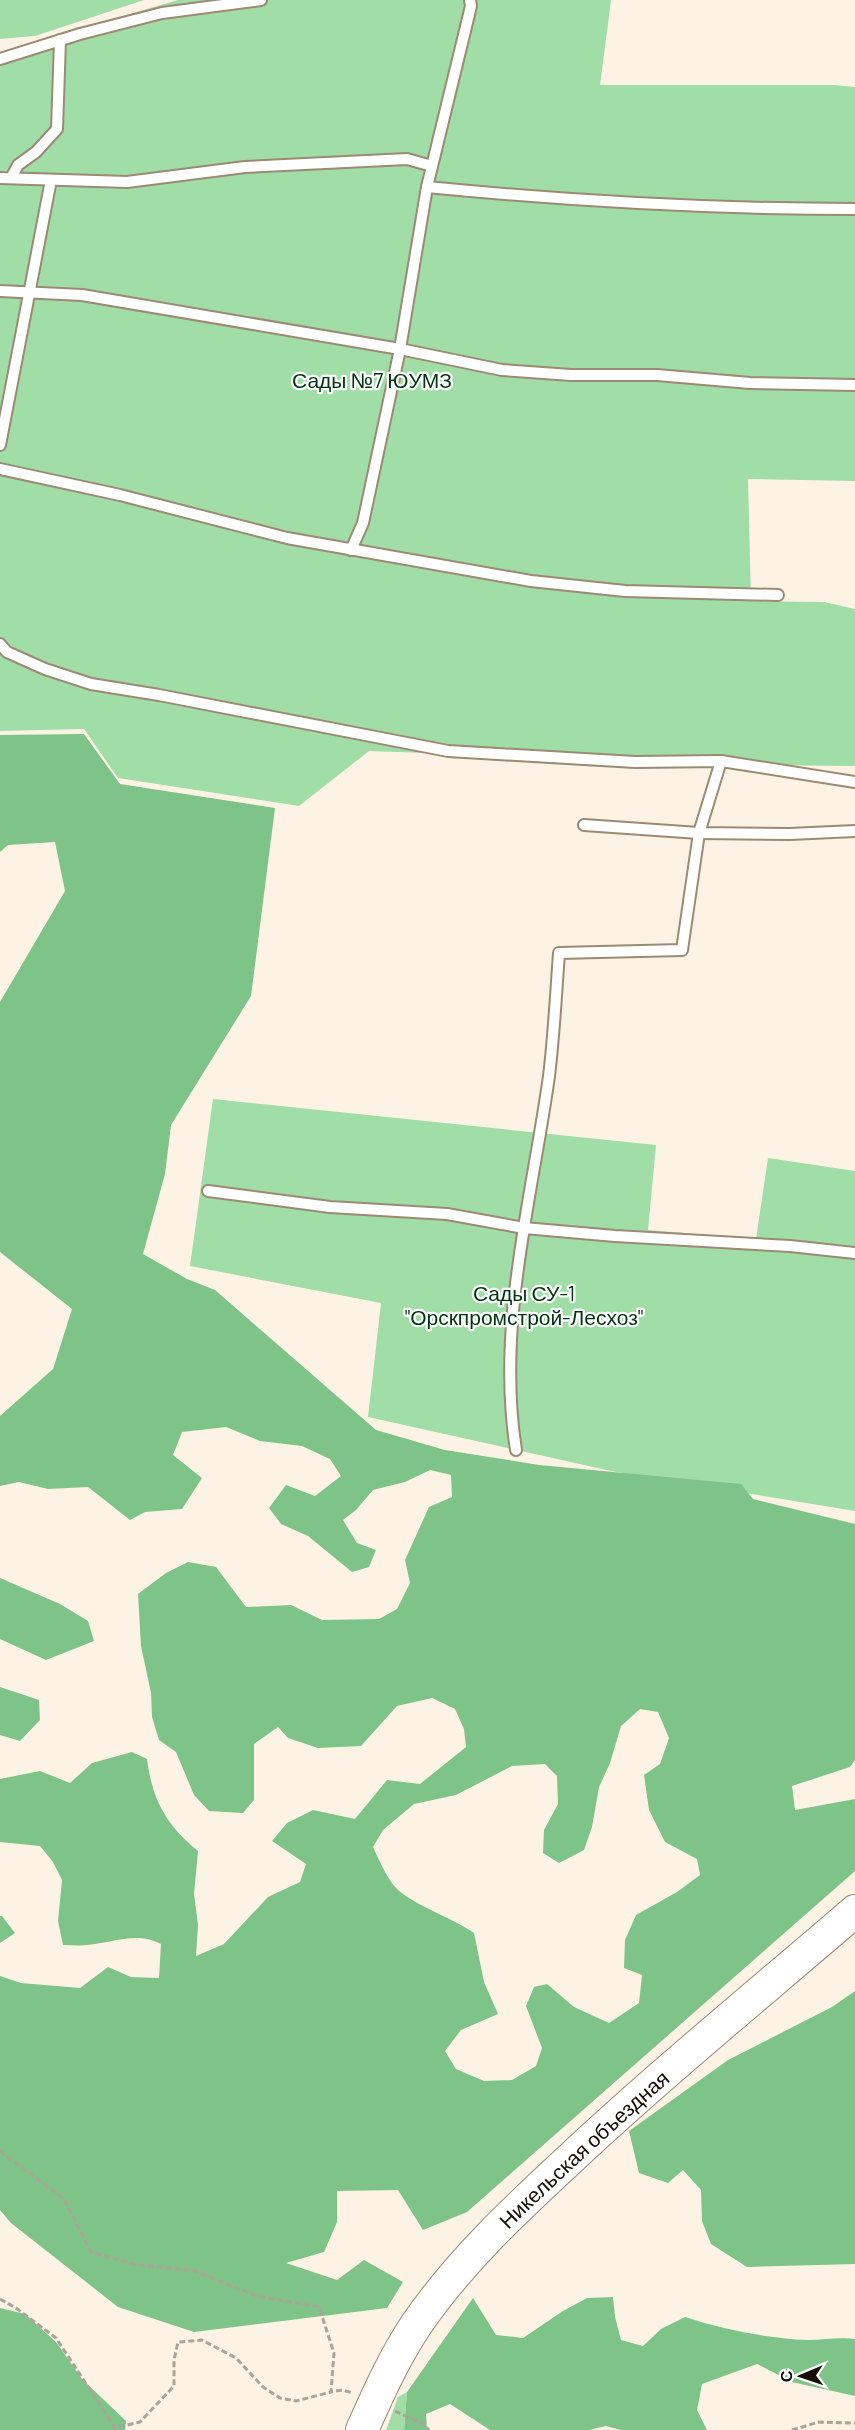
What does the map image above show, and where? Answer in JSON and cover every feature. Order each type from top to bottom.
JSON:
[{"type":"main road","name":"Никельская объездная","points":[[368,2416],[416,2325],[469,2258],[609,2122],[855,1911]]},
{"type":"lane","points":[[0,59],[60,40],[162,13],[261,0]]},
{"type":"lane","points":[[351,550],[363,524],[400,349],[427,187],[471,6],[470,0]]},
{"type":"lane","points":[[6,178],[18,165],[36,152],[57,129],[60,40]]},
{"type":"lane","points":[[6,178],[127,182],[245,167],[407,159],[432,166]]},
{"type":"lane","points":[[0,445],[51,180]]},
{"type":"lane","points":[[427,187],[584,201],[742,209],[855,209]]},
{"type":"lane","points":[[0,291],[82,295],[400,349],[502,370],[571,375],[657,375],[750,383],[855,385]]},
{"type":"lane","points":[[0,469],[111,492],[258,531],[351,550],[554,584],[647,592],[778,595]]},
{"type":"lane","points":[[0,644],[8,652],[45,669],[91,684],[159,695],[448,752],[635,762],[721,761],[855,782]]},
{"type":"lane","points":[[516,1450],[510,1411],[512,1323],[524,1228],[549,1074],[559,953],[682,950],[699,833],[721,761]]},
{"type":"lane","points":[[584,825],[699,833],[855,831]]},
{"type":"lane","points":[[208,1191],[330,1207],[447,1214],[524,1228],[615,1236],[790,1246],[855,1253]]},
{"type":"path","points":[[0,2151],[64,2199],[91,2252],[133,2264],[195,2271],[257,2296],[319,2307],[334,2353],[331,2391]]},
{"type":"path","points":[[0,2299],[56,2338],[115,2428],[140,2422],[174,2386],[174,2360],[178,2342],[202,2340],[236,2358],[263,2387],[280,2398],[296,2401],[342,2390],[354,2393],[368,2416],[423,2424],[429,2430]]},
{"type":"path","points":[[792,2430],[819,2422],[855,2423]]},
{"type":"green space","points":[[0,0],[144,0],[35,36],[0,39]]},
{"type":"green space","name":"Сады №7 ЮУМЗ","points":[[178,0],[611,0],[600,85],[834,85],[855,87],[855,481],[748,479],[751,601],[824,602],[855,609],[855,766],[761,765],[369,751],[299,806],[118,778],[84,729],[0,731],[0,52]]},
{"type":"green space","points":[[84,734],[120,784],[275,808],[251,996],[171,1125],[165,1174],[143,1254],[187,1279],[215,1290],[376,1430],[445,1450],[539,1465],[741,1484],[753,1499],[855,1524],[855,1760],[850,1767],[792,1786],[795,1810],[855,1799],[855,1871],[467,2212],[423,2230],[398,2190],[337,2191],[337,2222],[324,2252],[286,2263],[337,2280],[364,2260],[403,2282],[387,2308],[194,2332],[118,2307],[11,2223],[0,2210],[0,1976],[21,1983],[80,1988],[108,1967],[131,1977],[159,1978],[161,1944],[143,1938],[133,1938],[87,1945],[63,1945],[58,1921],[62,1880],[53,1862],[40,1846],[0,1842],[0,1779],[40,1771],[70,1783],[92,1763],[132,1752],[147,1759],[153,1787],[162,1810],[177,1831],[198,1851],[194,1894],[198,1925],[196,1956],[224,1944],[268,1897],[300,1882],[306,1864],[272,1841],[287,1823],[313,1810],[355,1819],[387,1780],[420,1784],[466,1747],[464,1729],[455,1709],[432,1698],[397,1706],[361,1746],[318,1748],[288,1738],[278,1727],[254,1744],[254,1800],[243,1813],[209,1811],[194,1795],[176,1752],[159,1740],[152,1717],[151,1693],[141,1646],[138,1594],[166,1573],[188,1562],[216,1567],[246,1607],[291,1605],[322,1620],[379,1619],[397,1609],[410,1583],[405,1560],[429,1507],[452,1497],[451,1475],[430,1470],[405,1482],[373,1490],[356,1510],[343,1520],[357,1543],[376,1550],[369,1567],[352,1572],[308,1536],[281,1524],[269,1508],[286,1485],[315,1496],[341,1476],[330,1459],[302,1446],[260,1441],[226,1427],[182,1432],[173,1455],[202,1478],[182,1509],[145,1512],[130,1520],[88,1487],[48,1489],[19,1482],[0,1486],[0,1416],[53,1369],[72,1309],[0,1252],[0,1002],[65,891],[55,842],[8,845],[0,852],[0,735]],"holes":[[[640,1709],[658,1712],[669,1738],[660,1764],[644,1775],[649,1810],[665,1842],[697,1859],[700,1875],[677,1892],[636,1915],[625,1940],[624,1968],[642,1975],[639,2003],[609,2023],[574,2007],[547,1984],[534,1987],[526,2006],[542,2048],[536,2066],[512,2080],[484,2081],[456,2069],[445,2051],[461,2030],[498,2014],[484,1982],[474,1933],[403,1894],[386,1874],[373,1847],[383,1830],[414,1804],[456,1795],[512,1766],[545,1764],[557,1776],[558,1804],[544,1830],[543,1853],[559,1863],[584,1850],[592,1827],[599,1787],[610,1763],[621,1726]]]},
{"type":"green space","name":"Сады СУ-1 \"Орскпромстрой-Лесхоз\"","points":[[213,1099],[656,1145],[648,1230],[756,1239],[768,1158],[855,1171],[855,1511],[611,1471],[368,1417],[381,1303],[190,1266]]},
{"type":"green space","points":[[0,1578],[60,1604],[88,1621],[94,1641],[46,1660],[0,1639]]},
{"type":"green space","points":[[0,1687],[39,1700],[40,1720],[20,1741],[0,1735]]},
{"type":"green space","points":[[0,1916],[15,1933],[0,1943]]},
{"type":"green space","points":[[855,1991],[855,2264],[747,2267],[711,2244],[702,2221],[701,2190],[683,2170],[668,2183],[639,2173],[629,2131],[728,2060],[832,2007]]},
{"type":"green space","points":[[613,2297],[621,2340],[643,2346],[661,2329],[685,2317],[715,2326],[761,2335],[808,2340],[855,2339],[855,2396],[792,2382],[757,2364],[702,2384],[697,2410],[707,2430],[621,2430],[606,2426],[589,2430],[490,2430],[450,2404],[426,2414],[427,2430],[404,2430],[407,2392],[473,2298],[496,2335],[523,2338],[587,2298]]},
{"type":"green space","points":[[0,2308],[25,2314],[56,2342],[82,2379],[126,2421],[125,2430],[0,2430]]},
{"type":"green space","points":[[407,2392],[404,2430],[386,2430],[398,2397]]}]
